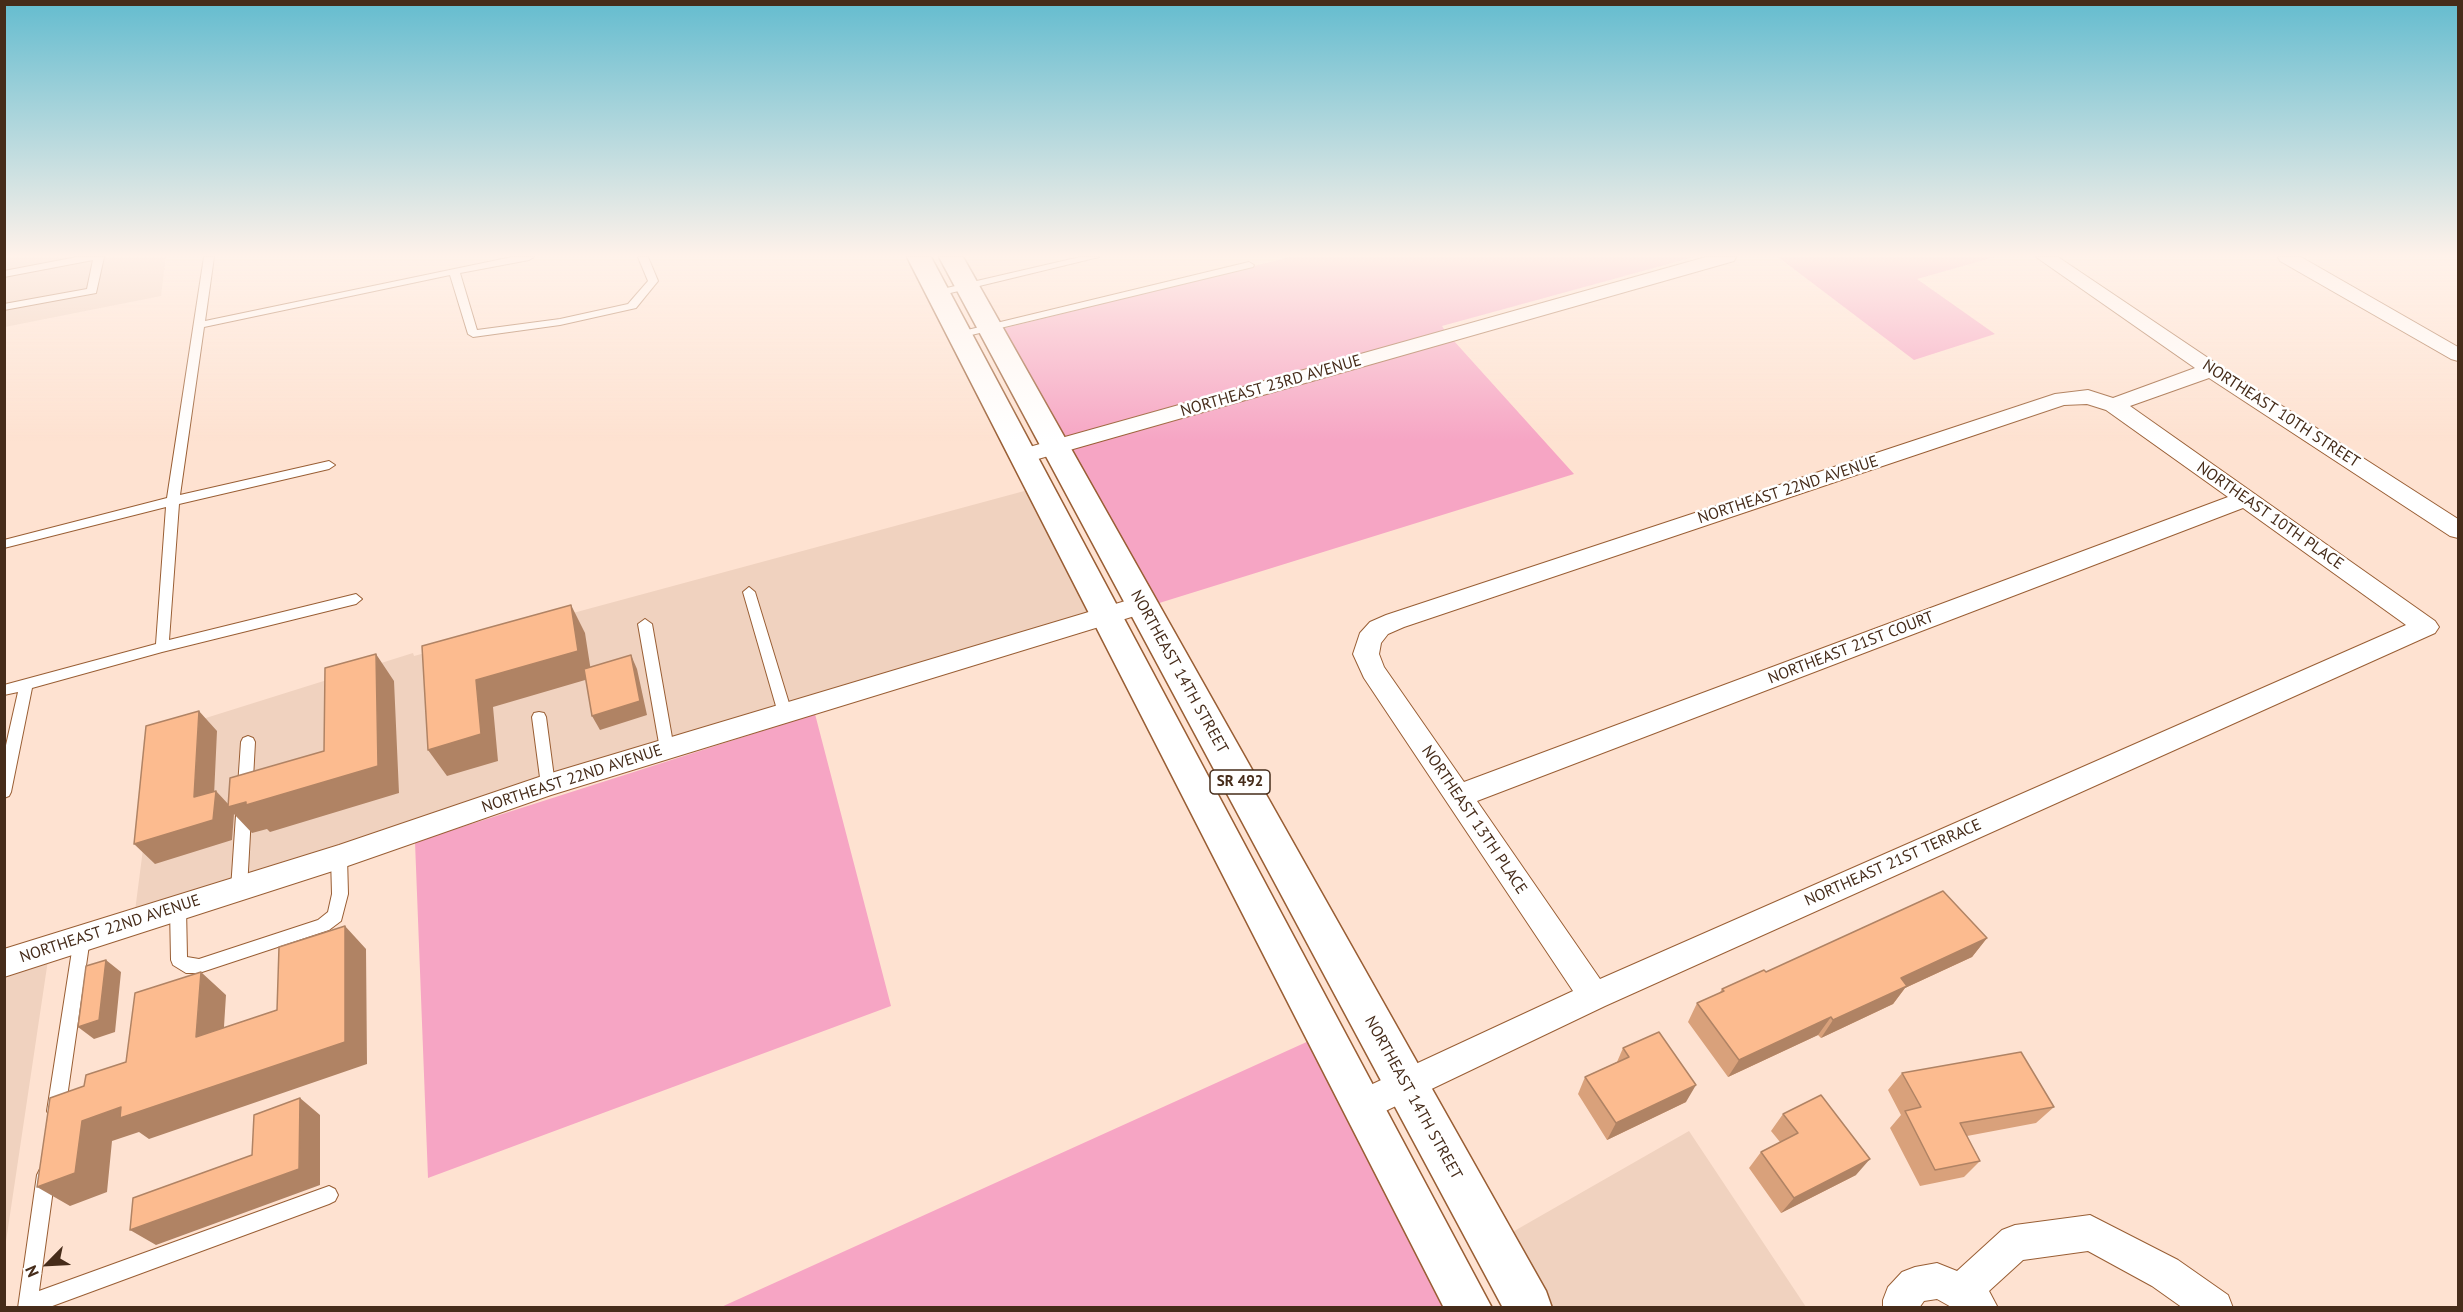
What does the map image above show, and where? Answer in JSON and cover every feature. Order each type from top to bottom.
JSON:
[{"type":"main road","name":"NORTHEAST 14TH STREET","points":[[968,318],[1039,452],[1142,605],[1529,1308]]},
{"type":"main road","name":"NORTHEAST 14TH STREET","points":[[1039,452],[1107,616],[1469,1308]]},
{"type":"street","name":"NORTHEAST 23RD AVENUE","points":[[1039,452],[1511,318]]},
{"type":"street","name":"NORTHEAST 10TH STREET","points":[[2137,318],[2458,530]]},
{"type":"street","points":[[2394,318],[2458,355]]},
{"type":"street","points":[[2114,405],[2213,369]]},
{"type":"street","name":"NORTHEAST 22ND AVENUE","points":[[1369,639],[1379,628],[1395,621],[2062,399],[2088,397],[2114,405]]},
{"type":"street","name":"NORTHEAST 10TH PLACE","points":[[2114,405],[2426,627]]},
{"type":"street","name":"NORTHEAST 21ST COURT","points":[[1458,796],[2245,499]]},
{"type":"street","name":"NORTHEAST 22ND AVENUE","points":[[4,963],[339,857],[548,785],[1142,605]]},
{"type":"street","name":"NORTHEAST 21ST TERRACE","points":[[1363,1105],[1594,996],[2426,627]]},
{"type":"street","name":"NORTHEAST 13TH PLACE","points":[[1369,639],[1366,654],[1373,670],[1594,996]]},
{"type":"street","points":[[1900,1308],[1901,1300],[1915,1285],[1937,1281],[1971,1299],[2015,1243],[2090,1233],[2165,1273],[2215,1308]]},
{"type":"lane","points":[[162,647],[172,501],[200,318]]},
{"type":"lane","points":[[199,326],[235,318]]},
{"type":"lane","points":[[468,318],[473,334],[577,318]]},
{"type":"lane","points":[[974,332],[1031,318]]},
{"type":"lane","points":[[4,544],[172,501],[329,465]]},
{"type":"lane","points":[[750,591],[785,713]]},
{"type":"lane","points":[[4,690],[162,647],[356,599]]},
{"type":"lane","points":[[645,624],[666,749]]},
{"type":"lane","points":[[4,792],[27,684]]},
{"type":"lane","points":[[539,717],[548,785]]},
{"type":"lane","points":[[239,889],[248,742]]},
{"type":"lane","points":[[178,908],[179,960],[186,966],[199,966],[323,925],[335,916],[339,905],[339,857]]},
{"type":"lane","points":[[53,1128],[81,938]]},
{"type":"lane","points":[[48,1163],[27,1305],[329,1195]]},
{"type":"shaded area","points":[[5,318],[49,318],[5,327]]},
{"type":"shaded area","points":[[1044,318],[1470,318],[1442,326],[1445,331],[1063,438],[1001,329]]},
{"type":"shaded area","points":[[1859,318],[1973,318],[1995,334],[1914,360]]},
{"type":"shaded area","points":[[1454,341],[1574,474],[1156,604],[1069,450]]},
{"type":"shaded area","points":[[1028,490],[1091,612],[135,911],[158,733],[413,653],[414,656]]},
{"type":"shaded area","points":[[815,714],[891,1006],[428,1178],[415,842]]},
{"type":"shaded area","points":[[48,960],[5,1248],[4,973]]},
{"type":"shaded area","points":[[1311,1040],[1448,1308],[719,1308]]},
{"type":"shaded area","points":[[1689,1131],[1806,1307],[1550,1307],[1509,1234]]},
{"type":"building","points":[[571,605],[578,651],[476,680],[481,734],[428,750],[422,646]]},
{"type":"building","points":[[376,654],[378,766],[246,805],[246,802],[228,807],[230,778],[324,751],[325,668]]},
{"type":"building","points":[[631,655],[640,701],[592,716],[584,669]]},
{"type":"building","points":[[199,711],[194,797],[216,791],[213,820],[134,844],[146,726]]},
{"type":"building","points":[[1943,891],[1987,938],[1901,978],[1907,986],[1833,1020],[1831,1017],[1739,1060],[1697,1003],[1724,991],[1722,989],[1764,970],[1766,972]]},
{"type":"building","points":[[345,926],[345,1042],[120,1118],[121,1107],[82,1121],[75,1173],[37,1187],[50,1098],[84,1086],[86,1075],[126,1062],[135,993],[201,972],[196,1037],[277,1010],[279,947]]},
{"type":"building","points":[[106,960],[99,1020],[78,1027],[86,966]]},
{"type":"building","points":[[1659,1032],[1696,1085],[1616,1123],[1585,1077],[1629,1057],[1623,1048]]},
{"type":"building","points":[[2021,1052],[2054,1107],[1960,1123],[1980,1161],[1935,1170],[1905,1111],[1921,1107],[1902,1073]]},
{"type":"building","points":[[1821,1095],[1870,1159],[1794,1198],[1761,1152],[1798,1133],[1783,1114]]},
{"type":"building","points":[[300,1098],[299,1169],[130,1230],[133,1198],[252,1155],[254,1115]]}]
